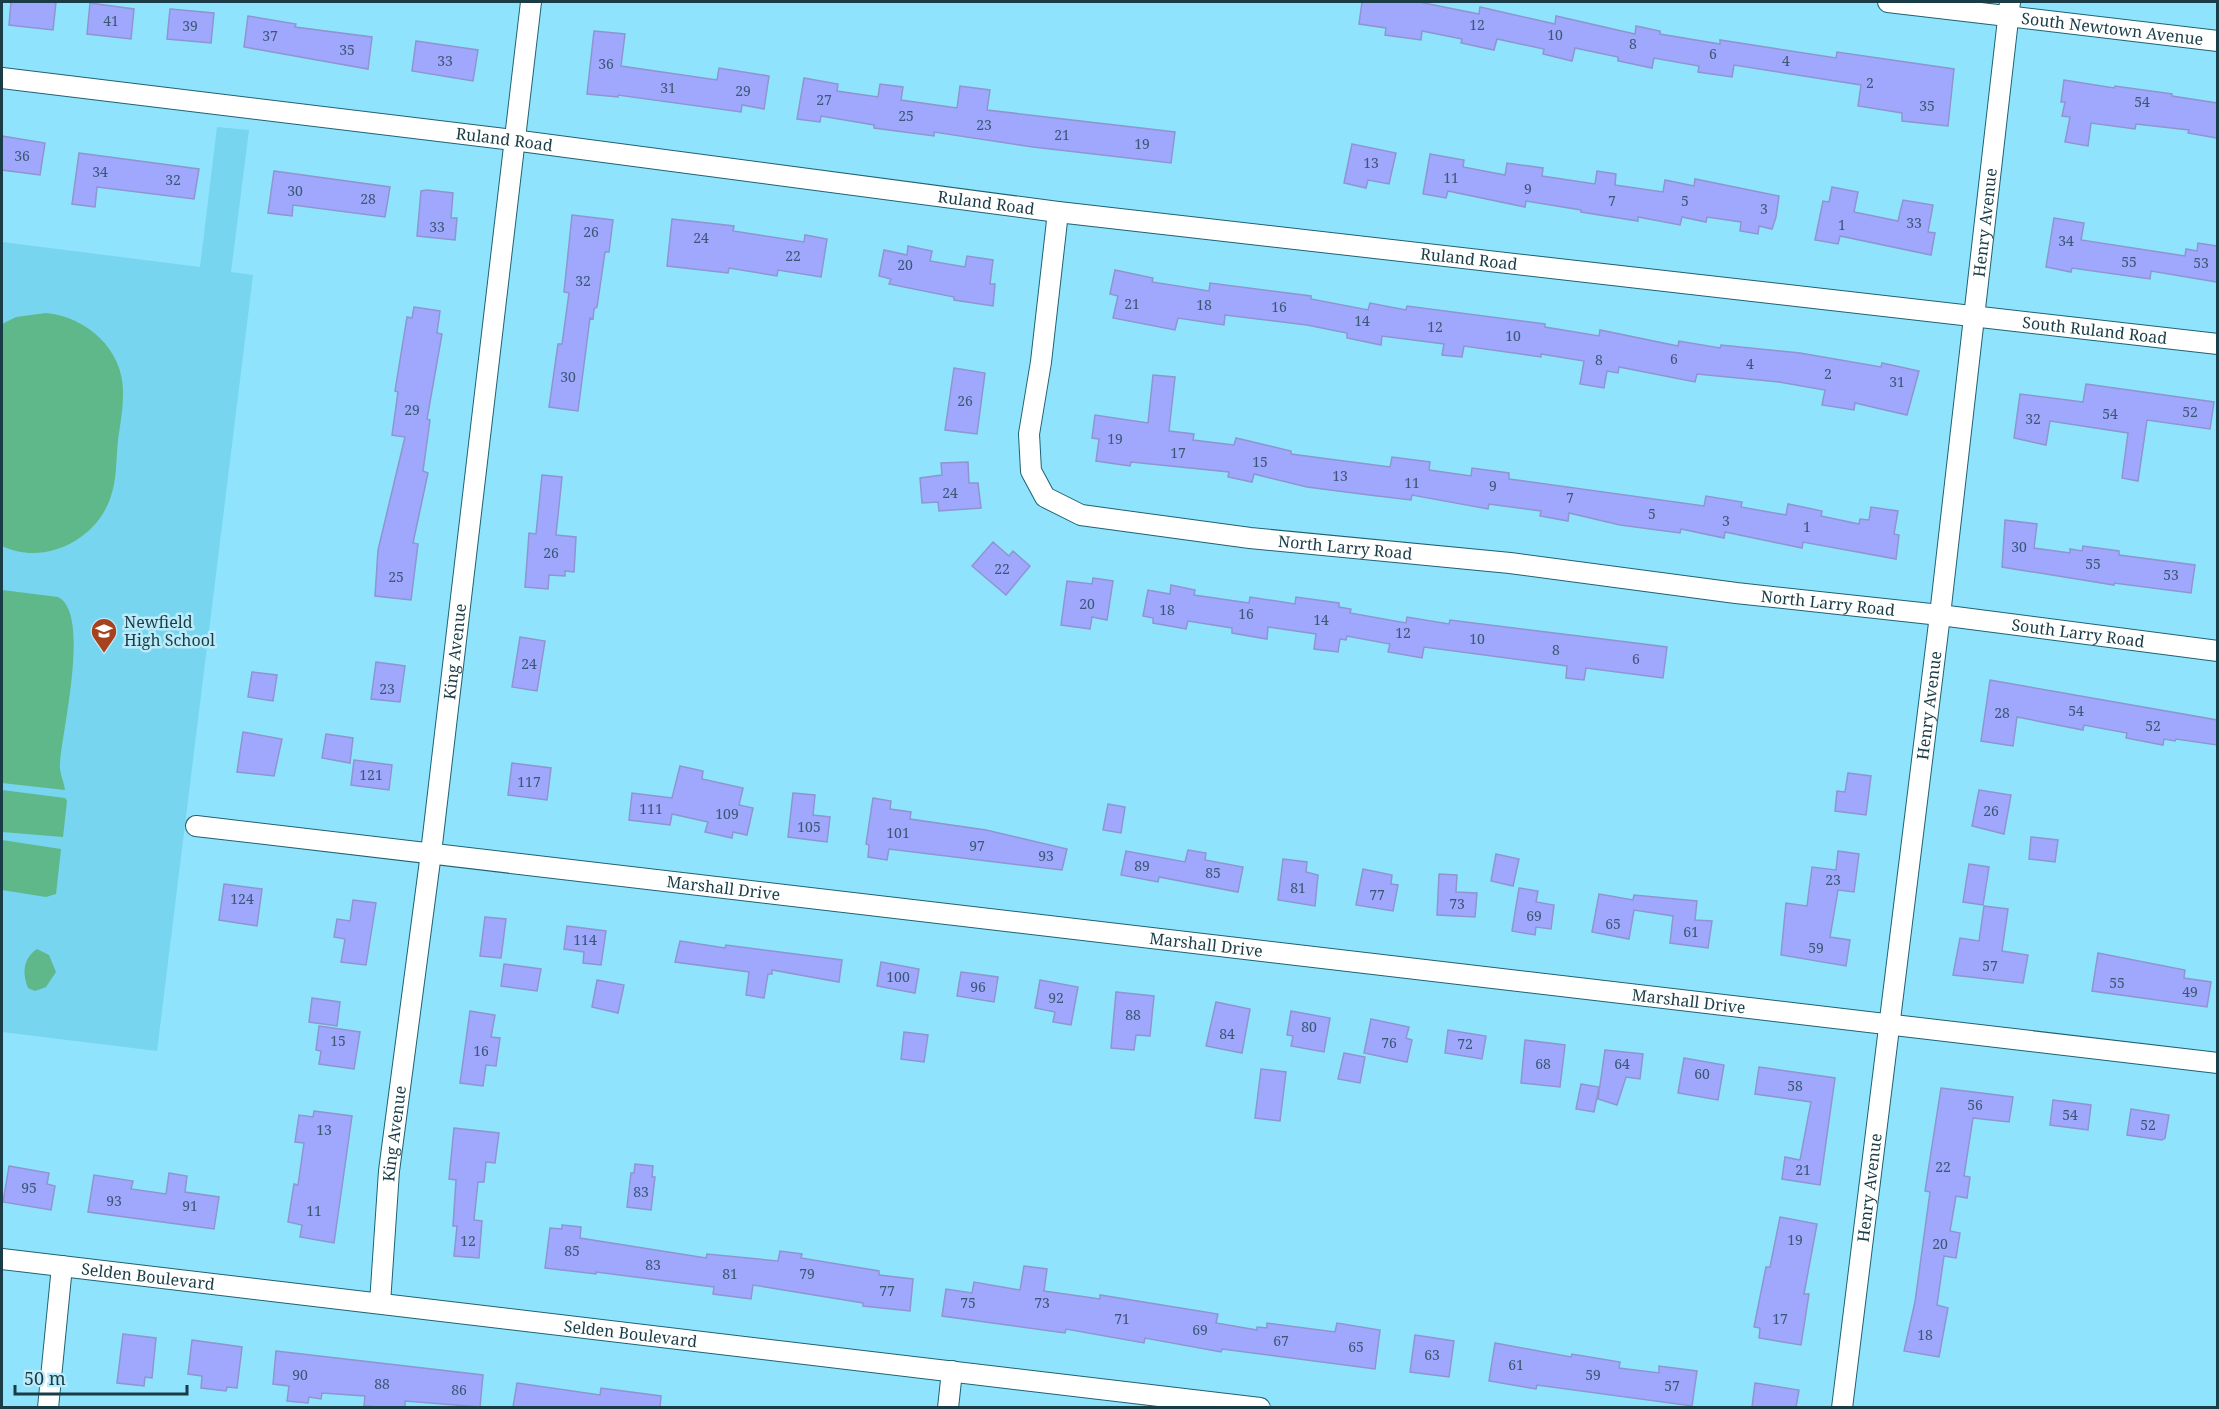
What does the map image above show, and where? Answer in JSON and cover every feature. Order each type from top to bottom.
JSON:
[{"type":"street","name":"King Avenue","points":[[380,1303],[389,1171],[431,853],[531,2]]},
{"type":"street","name":"South Newtown Avenue","points":[[1888,2],[2009,9],[2217,41]]},
{"type":"street","name":"Henry Avenue","points":[[1842,1407],[1940,615],[2009,9]]},
{"type":"street","name":"Ruland Road","points":[[2,78],[513,140],[1058,212],[1973,314]]},
{"type":"street","name":"North Larry Road","points":[[1058,212],[1041,362],[1029,434],[1031,471],[1045,497],[1081,514],[1250,538],[1510,563],[1736,594],[1940,615]]},
{"type":"street","name":"South Ruland Road","points":[[1973,314],[2217,344]]},
{"type":"street","name":"South Larry Road","points":[[1940,615],[2217,651]]},
{"type":"street","name":"Marshall Drive","points":[[196,826],[2217,1063]]},
{"type":"street","name":"Selden Boulevard","points":[[2,1259],[1260,1407]]},
{"type":"street","points":[[48,1407],[62,1266]]},
{"type":"street","points":[[948,1407],[952,1371]]},
{"type":"shaded area","name":"Newfield High School","points":[[217,127],[249,130],[231,272],[253,275],[157,1051],[2,1032],[2,242],[200,267]]},
{"type":"green space","points":[[46,313],[76,321],[101,339],[118,364],[122,379],[123,401],[114,485],[103,514],[93,527],[66,546],[34,553],[2,546],[2,324],[16,317]]},
{"type":"green space","points":[[2,590],[58,597],[68,607],[73,625],[74,648],[60,763],[65,790],[2,783]]},
{"type":"green space","points":[[2,790],[65,798],[67,801],[63,837],[2,832]]},
{"type":"green space","points":[[2,840],[61,849],[56,894],[46,897],[2,890]]},
{"type":"green space","points":[[37,949],[49,955],[56,972],[46,987],[35,991],[28,988],[25,967],[29,957]]},
{"type":"building","points":[[11,2],[56,2],[53,30],[9,25]]},
{"type":"building","points":[[1362,2],[1419,2],[1479,14],[1480,7],[1555,24],[1556,16],[1635,34],[1636,26],[1660,31],[1660,34],[1720,44],[1720,40],[1836,58],[1837,52],[1954,69],[1948,126],[1902,121],[1902,113],[1858,106],[1861,85],[1734,65],[1732,77],[1698,72],[1699,66],[1654,58],[1652,68],[1618,61],[1618,57],[1575,48],[1572,61],[1543,54],[1544,49],[1497,39],[1494,50],[1461,43],[1462,39],[1422,31],[1421,40],[1385,35],[1386,28],[1359,24]]},
{"type":"building","points":[[90,3],[134,9],[131,39],[87,34]]},
{"type":"building","points":[[170,9],[214,13],[211,43],[167,39]]},
{"type":"building","points":[[248,16],[296,24],[295,27],[372,37],[368,69],[244,47]]},
{"type":"building","points":[[594,31],[625,34],[621,66],[717,80],[719,68],[769,76],[764,109],[742,105],[741,112],[618,95],[618,97],[587,94]]},
{"type":"building","points":[[416,41],[478,50],[473,81],[412,71]]},
{"type":"building","points":[[804,78],[838,84],[837,91],[878,97],[880,84],[903,87],[901,100],[957,108],[960,86],[990,90],[987,110],[1175,132],[1171,163],[1033,147],[934,132],[934,136],[874,128],[874,125],[821,116],[820,122],[797,119]]},
{"type":"building","points":[[2064,80],[2172,94],[2172,96],[2217,103],[2217,138],[2188,133],[2189,130],[2136,124],[2135,129],[2091,123],[2088,146],[2065,142],[2070,117],[2062,116],[2065,102],[2061,102]]},
{"type":"building","points":[[2,136],[45,143],[40,175],[2,170]]},
{"type":"building","points":[[1352,144],[1396,153],[1389,184],[1368,180],[1366,188],[1344,183]]},
{"type":"building","points":[[79,153],[199,169],[194,199],[97,187],[95,207],[72,204]]},
{"type":"building","points":[[1430,154],[1464,160],[1463,167],[1505,175],[1507,163],[1543,168],[1542,176],[1595,184],[1597,171],[1616,174],[1615,185],[1663,192],[1665,180],[1694,186],[1695,179],[1779,196],[1776,217],[1772,229],[1759,226],[1758,234],[1740,231],[1741,222],[1707,217],[1706,222],[1682,217],[1680,225],[1638,217],[1638,221],[1526,201],[1525,207],[1448,191],[1446,198],[1423,194]]},
{"type":"building","points":[[274,171],[390,187],[385,217],[293,205],[292,216],[268,213]]},
{"type":"building","points":[[1832,187],[1858,192],[1854,212],[1898,221],[1903,200],[1933,205],[1928,232],[1935,233],[1931,255],[1840,236],[1838,244],[1815,240],[1823,201],[1829,202]]},
{"type":"building","points":[[421,191],[453,193],[451,218],[457,218],[455,240],[417,236]]},
{"type":"building","points":[[572,215],[613,220],[609,252],[605,252],[597,307],[594,309],[593,319],[590,318],[578,411],[549,407],[558,344],[562,344],[569,293],[564,292]]},
{"type":"building","points":[[2054,218],[2084,223],[2081,240],[2185,256],[2186,249],[2197,251],[2198,243],[2217,246],[2217,282],[2151,271],[2150,279],[2072,268],[2071,272],[2046,267]]},
{"type":"building","points":[[672,219],[734,226],[733,231],[804,242],[805,235],[827,239],[821,277],[778,270],[777,276],[729,268],[728,273],[667,266]]},
{"type":"building","points":[[908,246],[932,251],[930,261],[965,267],[967,256],[993,260],[990,284],[995,284],[993,306],[954,300],[954,297],[889,284],[891,279],[879,276],[884,250],[907,255]]},
{"type":"building","points":[[1115,270],[1153,278],[1152,282],[1209,291],[1210,283],[1311,296],[1311,299],[1368,310],[1370,303],[1406,310],[1407,306],[1545,324],[1545,327],[1599,336],[1600,330],[1678,346],[1679,341],[1720,348],[1721,345],[1800,353],[1881,367],[1882,363],[1919,371],[1907,415],[1855,403],[1854,410],[1822,405],[1825,390],[1779,382],[1697,374],[1695,382],[1619,367],[1618,373],[1607,371],[1604,388],[1580,384],[1584,361],[1541,354],[1541,357],[1464,346],[1462,357],[1442,355],[1444,344],[1382,336],[1381,345],[1347,338],[1347,333],[1307,325],[1225,315],[1224,325],[1178,318],[1175,330],[1113,318],[1118,296],[1110,294]]},
{"type":"building","points":[[414,307],[440,311],[437,333],[442,334],[427,419],[430,420],[423,471],[428,473],[413,543],[418,544],[411,600],[375,596],[378,550],[405,437],[392,435],[398,392],[395,391],[407,317],[412,318]]},
{"type":"building","points":[[954,368],[985,373],[977,434],[945,430]]},
{"type":"building","points":[[1153,375],[1175,377],[1169,431],[1194,434],[1193,440],[1234,445],[1236,438],[1291,451],[1291,454],[1390,467],[1392,457],[1430,462],[1429,470],[1471,476],[1472,468],[1509,473],[1509,479],[1704,506],[1706,496],[1742,502],[1741,507],[1786,515],[1788,504],[1822,511],[1821,516],[1859,524],[1860,519],[1869,520],[1871,507],[1898,511],[1894,534],[1899,535],[1896,559],[1803,542],[1802,548],[1725,532],[1724,538],[1681,529],[1680,533],[1620,525],[1569,513],[1568,521],[1540,516],[1541,511],[1489,504],[1488,509],[1412,495],[1411,500],[1307,487],[1254,474],[1252,482],[1228,477],[1229,472],[1131,462],[1130,466],[1096,461],[1099,439],[1092,438],[1095,415],[1148,423]]},
{"type":"building","points":[[2086,384],[2214,402],[2210,429],[2147,420],[2138,481],[2122,478],[2128,433],[2050,421],[2046,445],[2014,438],[2020,394],[2083,402]]},
{"type":"building","points":[[968,462],[969,483],[978,483],[981,508],[939,511],[938,502],[922,503],[920,478],[942,475],[941,463]]},
{"type":"building","points":[[542,475],[562,477],[556,535],[576,537],[574,572],[565,571],[565,576],[549,575],[548,589],[525,587],[529,533],[536,534]]},
{"type":"building","points":[[2005,520],[2037,524],[2034,548],[2070,553],[2070,549],[2082,551],[2083,546],[2119,551],[2119,555],[2195,565],[2191,593],[2114,583],[2114,585],[2002,567]]},
{"type":"building","points":[[993,542],[1009,556],[1013,551],[1030,566],[1006,595],[972,566]]},
{"type":"building","points":[[1093,578],[1113,581],[1107,620],[1092,617],[1090,629],[1061,625],[1067,581],[1092,584]]},
{"type":"building","points":[[1171,585],[1195,590],[1194,595],[1249,603],[1250,597],[1295,604],[1296,597],[1339,603],[1339,607],[1351,609],[1350,613],[1406,623],[1407,617],[1449,624],[1450,620],[1667,647],[1663,678],[1586,668],[1584,680],[1566,678],[1567,666],[1424,647],[1422,658],[1388,652],[1390,644],[1347,636],[1346,640],[1340,639],[1338,652],[1314,649],[1316,634],[1268,627],[1267,639],[1232,633],[1232,628],[1188,621],[1186,629],[1153,623],[1153,618],[1143,616],[1148,590],[1170,594]]},
{"type":"building","points":[[520,637],[545,641],[537,691],[512,687]]},
{"type":"building","points":[[376,662],[405,666],[400,702],[371,699]]},
{"type":"building","points":[[252,672],[277,675],[273,701],[248,697]]},
{"type":"building","points":[[1990,680],[2217,720],[2217,745],[2164,739],[2163,745],[2126,738],[2127,733],[2084,725],[2083,730],[2017,717],[2013,746],[1981,741]]},
{"type":"building","points":[[243,732],[282,739],[274,776],[237,772]]},
{"type":"building","points":[[326,734],[353,738],[350,763],[322,758]]},
{"type":"building","points":[[354,760],[392,765],[389,790],[351,785]]},
{"type":"building","points":[[512,763],[551,768],[547,800],[508,795]]},
{"type":"building","points":[[680,766],[703,771],[702,779],[743,788],[739,805],[753,808],[747,835],[733,832],[732,838],[705,832],[708,822],[672,814],[670,825],[629,820],[632,793],[672,798]]},
{"type":"building","points":[[1848,773],[1871,776],[1866,815],[1835,811],[1837,791],[1845,792]]},
{"type":"building","points":[[1979,790],[2011,795],[2004,834],[1972,826]]},
{"type":"building","points":[[793,793],[815,795],[813,815],[830,817],[827,842],[788,837]]},
{"type":"building","points":[[873,798],[891,801],[890,809],[911,812],[910,819],[986,830],[1067,849],[1062,870],[889,849],[887,860],[868,857],[869,845],[866,844]]},
{"type":"building","points":[[1108,804],[1125,807],[1121,833],[1103,830]]},
{"type":"building","points":[[2031,837],[2058,840],[2055,862],[2029,859]]},
{"type":"building","points":[[1188,850],[1206,853],[1205,860],[1243,867],[1238,892],[1159,877],[1158,882],[1121,875],[1126,851],[1185,862]]},
{"type":"building","points":[[1838,851],[1859,854],[1854,892],[1838,890],[1830,937],[1850,940],[1846,966],[1781,955],[1786,903],[1807,906],[1812,867],[1836,870]]},
{"type":"building","points":[[1496,854],[1519,859],[1513,886],[1491,881]]},
{"type":"building","points":[[1283,859],[1307,862],[1306,872],[1318,875],[1315,906],[1278,900]]},
{"type":"building","points":[[1969,864],[1989,867],[1983,905],[1963,902]]},
{"type":"building","points":[[1363,869],[1392,875],[1391,884],[1398,885],[1393,911],[1356,905]]},
{"type":"building","points":[[1439,874],[1457,875],[1456,892],[1477,893],[1475,917],[1437,915]]},
{"type":"building","points":[[224,884],[262,889],[257,926],[219,920]]},
{"type":"building","points":[[1519,888],[1538,891],[1536,902],[1554,905],[1551,929],[1536,927],[1535,935],[1512,931]]},
{"type":"building","points":[[1599,894],[1633,900],[1634,895],[1697,901],[1695,920],[1712,921],[1708,948],[1670,943],[1673,916],[1634,910],[1629,939],[1592,932]]},
{"type":"building","points":[[353,900],[376,903],[366,965],[341,962],[345,939],[334,937],[337,919],[350,921]]},
{"type":"building","points":[[1984,906],[2008,909],[2002,951],[2028,955],[2023,983],[1953,975],[1960,938],[1979,941]]},
{"type":"building","points":[[485,917],[506,919],[501,958],[480,956]]},
{"type":"building","points":[[567,926],[606,931],[601,965],[583,963],[584,952],[564,949]]},
{"type":"building","points":[[680,941],[842,960],[839,982],[772,970],[772,974],[768,974],[764,998],[746,995],[749,972],[675,962]]},
{"type":"building","points":[[2098,953],[2185,970],[2184,978],[2211,982],[2207,1007],[2092,991]]},
{"type":"building","points":[[881,962],[919,969],[915,993],[877,986]]},
{"type":"building","points":[[504,964],[541,969],[537,991],[501,986]]},
{"type":"building","points":[[961,972],[998,977],[994,1002],[957,996]]},
{"type":"building","points":[[597,980],[624,985],[618,1013],[592,1007]]},
{"type":"building","points":[[1040,980],[1078,987],[1071,1025],[1053,1022],[1055,1012],[1035,1008]]},
{"type":"building","points":[[1116,992],[1154,996],[1150,1036],[1136,1035],[1134,1050],[1111,1048]]},
{"type":"building","points":[[312,998],[340,1002],[337,1026],[309,1022]]},
{"type":"building","points":[[1216,1002],[1250,1009],[1242,1053],[1206,1046]]},
{"type":"building","points":[[470,1011],[495,1015],[491,1037],[500,1038],[496,1066],[486,1065],[483,1086],[460,1083]]},
{"type":"building","points":[[1291,1011],[1330,1018],[1324,1052],[1291,1046],[1293,1036],[1287,1035]]},
{"type":"building","points":[[1371,1019],[1409,1027],[1406,1038],[1412,1040],[1407,1062],[1364,1053]]},
{"type":"building","points":[[319,1026],[360,1032],[354,1069],[319,1064],[321,1051],[316,1050]]},
{"type":"building","points":[[1448,1030],[1486,1036],[1482,1059],[1445,1053]]},
{"type":"building","points":[[904,1032],[928,1035],[924,1062],[901,1059]]},
{"type":"building","points":[[1525,1040],[1565,1045],[1560,1087],[1521,1083]]},
{"type":"building","points":[[1605,1050],[1643,1054],[1640,1079],[1626,1077],[1617,1105],[1598,1099]]},
{"type":"building","points":[[1344,1053],[1365,1057],[1360,1083],[1338,1079]]},
{"type":"building","points":[[1684,1058],[1724,1065],[1718,1100],[1678,1093]]},
{"type":"building","points":[[1759,1067],[1835,1078],[1820,1185],[1782,1179],[1785,1157],[1800,1160],[1811,1102],[1755,1094]]},
{"type":"building","points":[[1261,1069],[1286,1072],[1280,1121],[1255,1118]]},
{"type":"building","points":[[1581,1084],[1599,1087],[1594,1112],[1576,1109]]},
{"type":"building","points":[[1941,1088],[2013,1097],[2009,1122],[1973,1118],[1964,1176],[1970,1177],[1967,1198],[1956,1196],[1950,1231],[1960,1233],[1956,1258],[1944,1256],[1937,1305],[1948,1308],[1939,1357],[1904,1351],[1915,1302],[1930,1192],[1925,1191]]},
{"type":"building","points":[[2053,1100],[2091,1105],[2088,1130],[2050,1125]]},
{"type":"building","points":[[2131,1109],[2169,1115],[2165,1138],[2162,1140],[2127,1135]]},
{"type":"building","points":[[314,1111],[352,1116],[334,1243],[300,1237],[302,1225],[288,1222],[294,1184],[298,1185],[304,1143],[295,1142],[299,1115],[313,1117]]},
{"type":"building","points":[[454,1128],[499,1133],[495,1163],[486,1162],[484,1182],[478,1182],[474,1220],[482,1221],[479,1258],[454,1256],[457,1226],[453,1226],[456,1180],[449,1179]]},
{"type":"building","points":[[635,1164],[653,1166],[652,1177],[655,1177],[651,1210],[627,1207],[631,1173],[634,1173]]},
{"type":"building","points":[[9,1166],[49,1173],[47,1184],[55,1186],[51,1210],[3,1202]]},
{"type":"building","points":[[169,1173],[187,1176],[185,1192],[219,1197],[214,1229],[88,1212],[94,1175],[133,1181],[131,1189],[166,1194]]},
{"type":"building","points":[[1780,1217],[1817,1224],[1804,1294],[1809,1294],[1801,1345],[1759,1338],[1760,1328],[1754,1327],[1766,1267],[1770,1267]]},
{"type":"building","points":[[562,1225],[581,1227],[580,1238],[706,1258],[707,1254],[778,1261],[780,1251],[802,1254],[801,1258],[879,1271],[879,1275],[913,1279],[910,1311],[863,1306],[863,1303],[753,1285],[751,1299],[713,1294],[714,1287],[545,1268],[550,1228],[562,1229]]},
{"type":"building","points":[[1024,1266],[1047,1269],[1044,1291],[1100,1299],[1100,1295],[1218,1314],[1216,1323],[1257,1330],[1257,1327],[1267,1328],[1267,1323],[1335,1332],[1337,1323],[1380,1330],[1375,1369],[1222,1349],[1221,1352],[1145,1338],[1144,1343],[1066,1329],[1065,1333],[942,1316],[946,1289],[972,1293],[974,1282],[1020,1290]]},
{"type":"building","points":[[123,1334],[156,1338],[152,1378],[145,1377],[144,1386],[117,1383]]},
{"type":"building","points":[[1415,1335],[1454,1341],[1449,1377],[1410,1372]]},
{"type":"building","points":[[192,1340],[242,1347],[237,1388],[227,1387],[226,1391],[201,1388],[202,1376],[188,1374]]},
{"type":"building","points":[[1495,1343],[1571,1357],[1572,1354],[1620,1362],[1619,1368],[1659,1373],[1659,1366],[1697,1371],[1692,1406],[1537,1385],[1536,1389],[1489,1381]]},
{"type":"building","points":[[276,1351],[483,1375],[480,1407],[405,1401],[405,1407],[364,1406],[365,1396],[322,1393],[321,1399],[309,1397],[308,1403],[287,1401],[289,1386],[273,1384]]},
{"type":"building","points":[[517,1383],[600,1395],[601,1388],[661,1396],[660,1407],[513,1407]]},
{"type":"building","points":[[1755,1383],[1799,1390],[1796,1407],[1752,1407]]},
{"type":"place","name":"Newfield High School","points":[[104,654]]}]
